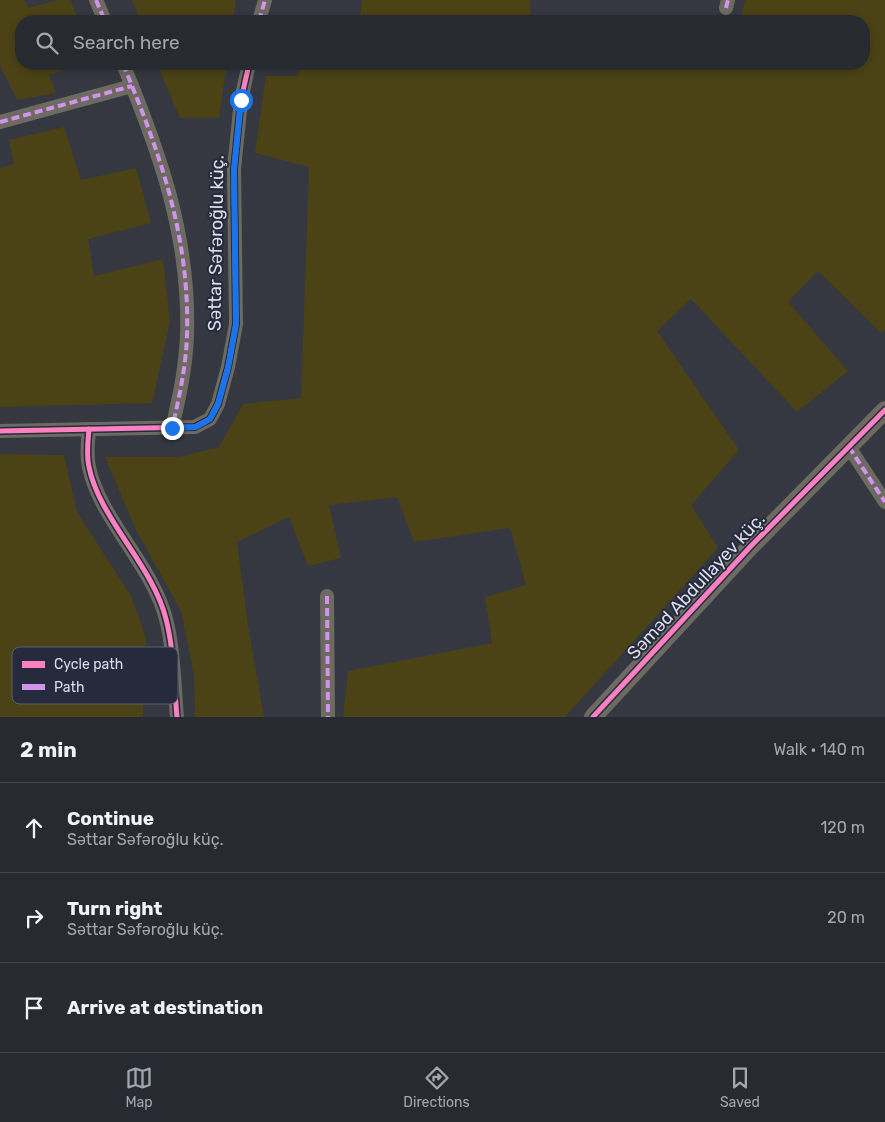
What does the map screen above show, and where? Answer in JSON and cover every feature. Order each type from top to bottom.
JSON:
[{"type":"street","points":[[96,0],[102,15]]},
{"type":"street","points":[[260,15],[264,0]]},
{"type":"street","points":[[125,70],[165,174],[181,238],[187,288],[187,336],[184,373],[172,428]]},
{"type":"street","name":"Səttar Səfəroğlu küç.","points":[[0,430],[196,427],[210,419],[218,404],[228,368],[236,324],[234,170],[241,100],[248,70]]},
{"type":"street","points":[[0,122],[132,86]]},
{"type":"street","name":"Səməd Abdullayev küç.","points":[[593,717],[751,546],[885,410]]},
{"type":"street","points":[[89,429],[87,453],[89,468],[97,492],[153,587],[166,618],[169,647]]},
{"type":"street","points":[[849,447],[885,502]]},
{"type":"street","points":[[327,596],[328,717]]},
{"type":"street","points":[[176,704],[177,717]]},
{"type":"shaded area","points":[[0,0],[24,0],[28,8],[58,0],[70,0],[76,15],[15,15],[15,70],[64,70],[49,75],[56,93],[17,100],[0,65]]},
{"type":"shaded area","points":[[132,0],[236,0],[234,15],[138,15]]},
{"type":"shaded area","points":[[362,0],[530,0],[530,15],[361,15]]},
{"type":"shaded area","points":[[745,0],[885,0],[885,330],[881,333],[818,271],[788,302],[848,371],[797,412],[691,299],[657,331],[739,450],[691,505],[718,548],[565,717],[343,717],[348,671],[492,643],[485,597],[526,585],[510,528],[414,542],[397,497],[329,505],[341,558],[308,566],[289,517],[237,542],[248,625],[264,717],[195,717],[194,675],[181,611],[136,530],[105,457],[179,457],[219,447],[243,404],[301,398],[309,167],[255,153],[266,76],[298,76],[299,70],[870,70],[870,15],[741,15]]},
{"type":"shaded area","points":[[160,70],[226,70],[219,118],[180,118]]},
{"type":"shaded area","points":[[64,127],[81,180],[136,168],[151,223],[88,239],[94,276],[163,259],[170,321],[152,403],[0,407],[0,168],[14,164],[9,140]]},
{"type":"shaded area","points":[[0,454],[64,455],[77,512],[131,596],[146,638],[146,647],[12,647],[12,704],[143,704],[143,717],[0,717]]},
{"type":"marked path","points":[[96,0],[102,15]]},
{"type":"marked path","points":[[261,15],[265,0]]},
{"type":"marked path","points":[[726,8],[728,0]]},
{"type":"marked path","points":[[125,70],[149,130],[170,196],[183,264],[187,299],[187,335],[182,382],[172,429]]},
{"type":"marked path","points":[[0,122],[132,86]]},
{"type":"marked path","points":[[849,447],[885,502]]},
{"type":"marked path","points":[[327,596],[328,717]]},
{"type":"cycle path","points":[[0,431],[195,427],[210,419],[218,404],[228,367],[236,324],[234,169],[241,100],[248,70]]},
{"type":"cycle path","points":[[593,717],[751,546],[885,410]]},
{"type":"cycle path","points":[[89,429],[89,467],[95,486],[103,505],[139,561],[159,599],[166,619],[171,647]]},
{"type":"cycle path","points":[[176,704],[177,717]]},
{"type":"route","points":[[172,428],[196,427],[210,419],[218,404],[228,368],[236,324],[234,170],[241,100]]}]
